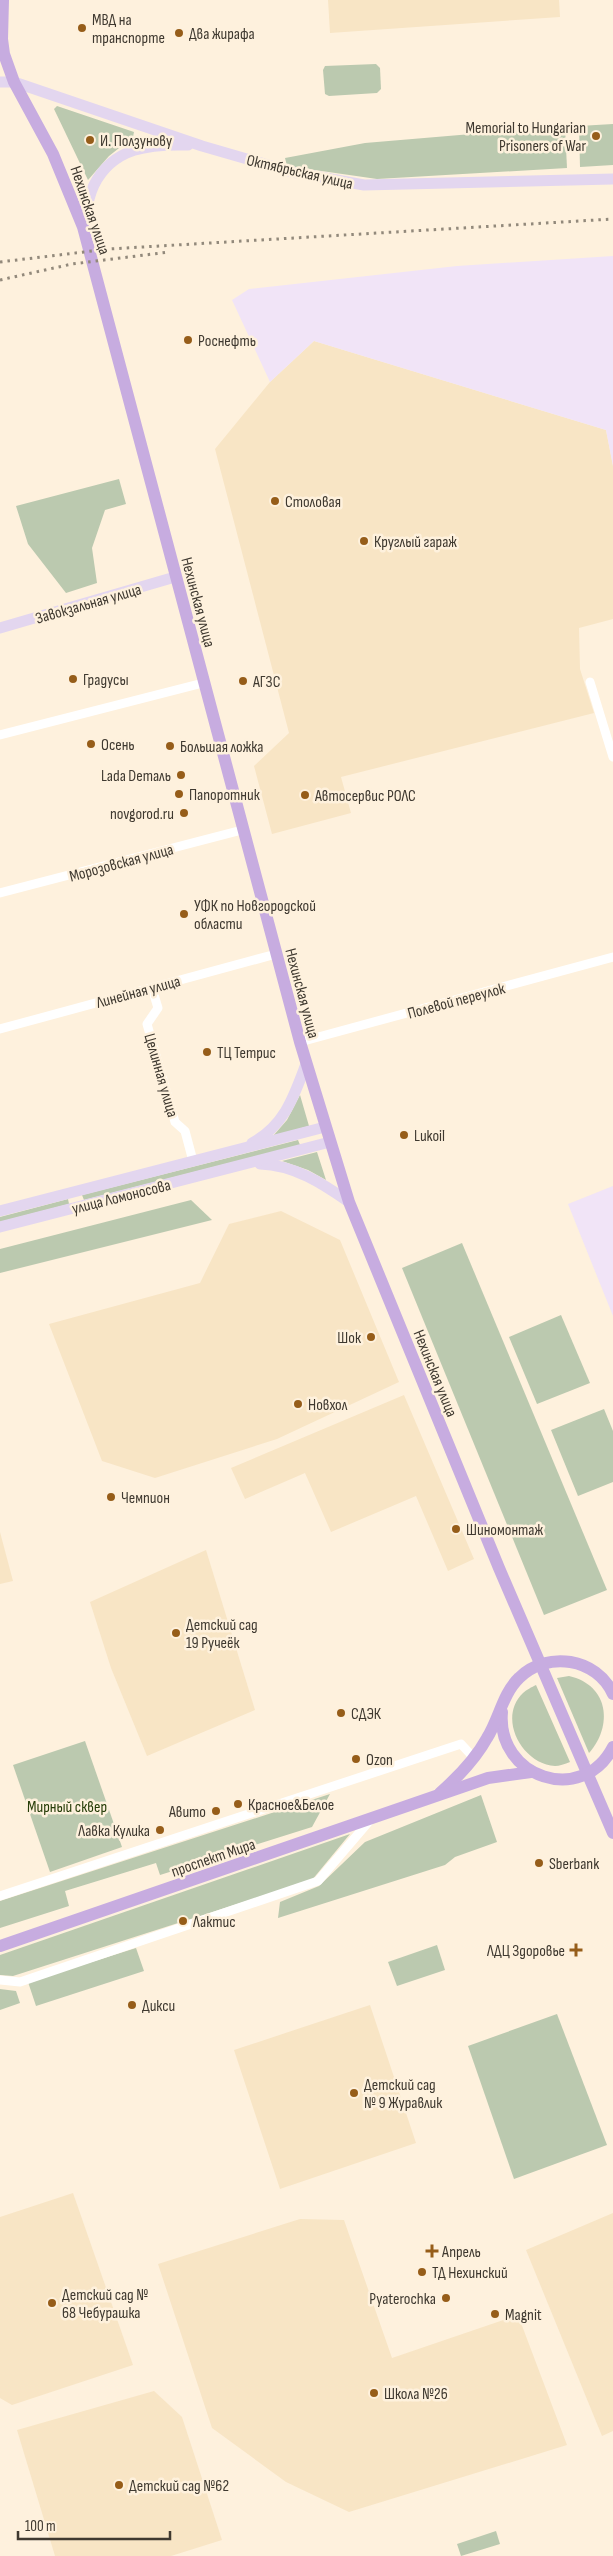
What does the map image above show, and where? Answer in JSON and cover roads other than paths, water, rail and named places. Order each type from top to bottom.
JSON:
[{"type":"main road","name":"Нехинская улица","points":[[4,0],[3,46],[14,82],[53,154],[83,227],[242,830],[306,1064],[349,1202],[540,1664],[613,1833]]},
{"type":"main road","name":"Октябрьская улица","points":[[0,82],[14,82],[202,146],[292,172],[364,185],[613,178]]},
{"type":"main road","points":[[83,227],[94,186],[110,163],[126,152],[163,145],[202,146]]},
{"type":"main road","name":"Завокзальная улица","points":[[0,628],[175,576]]},
{"type":"main road","name":"улица Ломоносова","points":[[234,1150],[259,1139],[277,1124],[292,1101],[306,1064]]},
{"type":"main road","name":"улица Ломоносова","points":[[0,1211],[325,1127]]},
{"type":"main road","name":"улица Ломоносова","points":[[0,1227],[330,1142]]},
{"type":"main road","name":"улица Ломоносова","points":[[243,1165],[272,1164],[288,1168],[316,1180],[349,1202]]},
{"type":"main road","points":[[73,1192],[77,1208]]},
{"type":"main road","name":"проспект Мира","points":[[436,1796],[474,1758],[488,1738],[515,1682],[529,1670],[540,1664],[572,1662],[607,1677],[613,1694]]},
{"type":"main road","name":"проспект Мира","points":[[502,1709],[502,1728],[507,1745],[517,1760],[531,1772]]},
{"type":"main road","name":"проспект Мира","points":[[0,1946],[488,1778],[531,1772],[559,1780],[587,1773],[605,1759],[613,1747]]},
{"type":"street","points":[[0,735],[203,682]]},
{"type":"street","points":[[590,682],[613,757]]},
{"type":"street","name":"Морозовская улица","points":[[0,893],[242,830]]},
{"type":"street","name":"Линейная улица","points":[[0,1029],[276,954]]},
{"type":"street","name":"Полевой переулок","points":[[300,1042],[613,958]]},
{"type":"street","name":"Целинная улица","points":[[152,988],[158,1008],[147,1024],[175,1122],[185,1131],[193,1161]]},
{"type":"street","points":[[0,1896],[461,1744],[474,1758]]},
{"type":"street","points":[[0,1980],[20,1982],[318,1881],[372,1819]]},
{"type":"railway","points":[[0,262],[109,249],[613,219]]},
{"type":"railway","points":[[0,280],[72,264],[169,252]]},
{"type":"place","name":"МВД на транспорте","points":[[82,28]]},
{"type":"place","name":"Два жирафа","points":[[179,33]]},
{"type":"place","name":"Memorial to Hungarian Prisoners of War","points":[[596,136]]},
{"type":"place","name":"И. Ползунову","points":[[90,140]]},
{"type":"place","name":"Роснефть","points":[[188,340]]},
{"type":"place","name":"Столовая","points":[[275,501]]},
{"type":"place","name":"Круглый гараж","points":[[364,541]]},
{"type":"place","name":"Градусы","points":[[73,679]]},
{"type":"place","name":"АГЗС","points":[[243,681]]},
{"type":"place","name":"Осень","points":[[91,744]]},
{"type":"place","name":"Большая ложка","points":[[170,746]]},
{"type":"place","name":"Lada Dеталь","points":[[181,775]]},
{"type":"place","name":"Папоротник","points":[[179,794]]},
{"type":"place","name":"Автосервис РОЛС","points":[[305,795]]},
{"type":"place","name":"novgorod.ru","points":[[184,813]]},
{"type":"place","name":"УФК по Новгородской области","points":[[184,914]]},
{"type":"place","name":"ТЦ Тетрис","points":[[207,1052]]},
{"type":"place","name":"Lukoil","points":[[404,1135]]},
{"type":"place","name":"Шок","points":[[371,1337]]},
{"type":"place","name":"Новхол","points":[[298,1404]]},
{"type":"place","name":"Чемпион","points":[[111,1497]]},
{"type":"place","name":"Шиномонтаж","points":[[456,1529]]},
{"type":"place","name":"Детский сад 19 Ручеёк","points":[[176,1633]]},
{"type":"place","name":"СДЭК","points":[[341,1713]]},
{"type":"place","name":"Ozon","points":[[356,1759]]},
{"type":"place","name":"Красное&Белое","points":[[238,1804]]},
{"type":"place","name":"Авито","points":[[216,1811]]},
{"type":"place","name":"Лавка Кулика","points":[[160,1830]]},
{"type":"place","name":"Sberbank","points":[[539,1863]]},
{"type":"place","name":"Лактис","points":[[183,1921]]},
{"type":"place","name":"ЛДЦ Здоровье","points":[[576,1950]]},
{"type":"place","name":"Дикси","points":[[132,2005]]},
{"type":"place","name":"Детский сад № 9 Журавлик","points":[[354,2093]]},
{"type":"place","name":"Апрель","points":[[432,2251]]},
{"type":"place","name":"ТД Нехинский","points":[[422,2272]]},
{"type":"place","name":"Pyaterochka","points":[[446,2298]]},
{"type":"place","name":"Детский сад № 68 Чебурашка","points":[[52,2303]]},
{"type":"place","name":"Magnit","points":[[495,2314]]},
{"type":"place","name":"Школа №26","points":[[374,2393]]},
{"type":"place","name":"Детский сад №62","points":[[119,2485]]},
{"type":"park label","name":"Мирный сквер","points":[[67,1806]]}]
